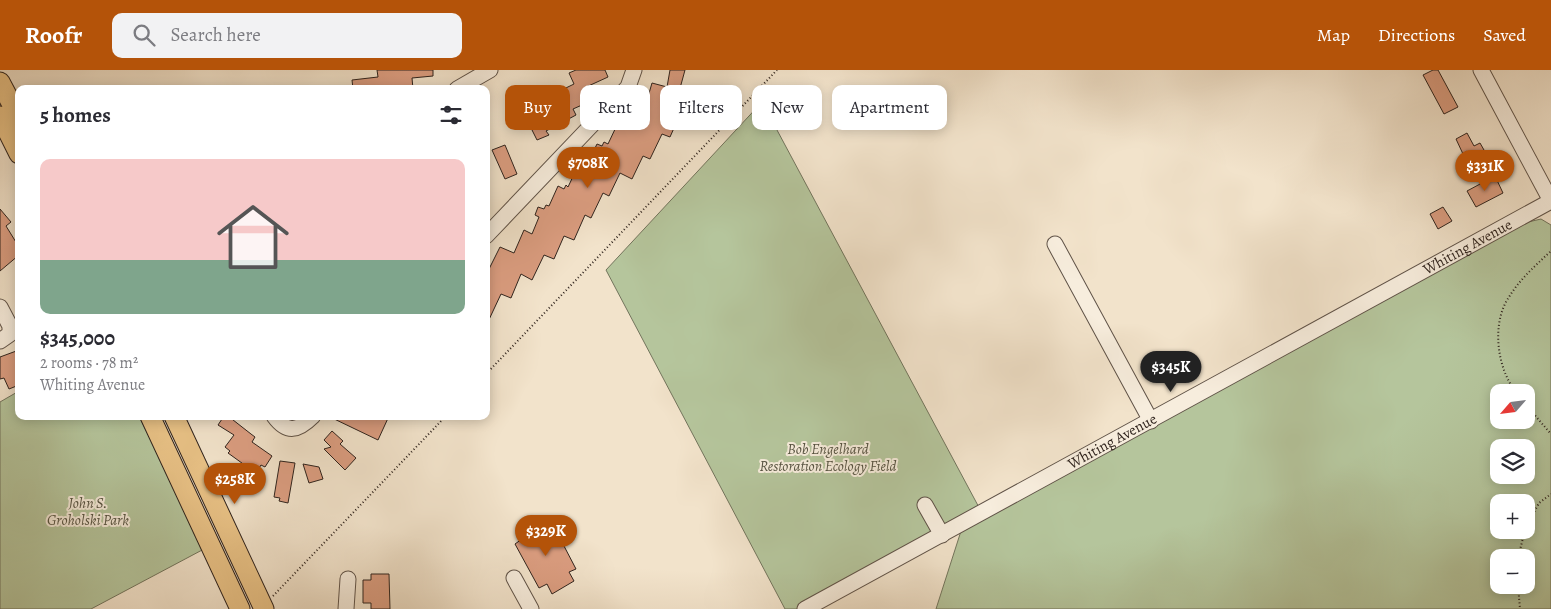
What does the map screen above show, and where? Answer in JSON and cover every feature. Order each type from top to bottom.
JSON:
[{"type":"main road","points":[[0,82],[15,110]]},
{"type":"main road","points":[[0,116],[15,146]]},
{"type":"main road","points":[[152,420],[240,609]]},
{"type":"main road","points":[[176,420],[263,608]]},
{"type":"street","points":[[464,85],[490,70]]},
{"type":"street","points":[[490,232],[628,87],[634,70]]},
{"type":"street","points":[[1481,70],[1551,201]]},
{"type":"street","name":"Whiting Avenue","points":[[805,609],[1551,201]]},
{"type":"street","points":[[1054,244],[1151,421]]},
{"type":"street","points":[[0,307],[10,326],[10,334],[0,341]]},
{"type":"street","points":[[277,420],[282,426],[292,429],[305,425],[309,420]]},
{"type":"street","points":[[926,504],[942,535]]},
{"type":"street","points":[[514,578],[531,609]]},
{"type":"street","points":[[346,609],[348,579]]},
{"type":"path","points":[[490,370],[777,70]]},
{"type":"path","points":[[1512,384],[1502,364],[1499,340],[1501,316],[1508,298],[1551,251]]},
{"type":"path","points":[[1535,415],[1551,434]]},
{"type":"path","points":[[263,608],[442,420]]},
{"type":"path","points":[[1535,510],[1539,503],[1551,494]]},
{"type":"path","points":[[1519,594],[1520,609]]},
{"type":"green space","name":"Bob Engelhard Restoration Ecology Field","points":[[752,113],[752,130],[777,130],[982,513],[805,609],[785,609],[606,270],[736,130],[742,130],[742,124]]},
{"type":"green space","points":[[1541,219],[1551,225],[1551,609],[936,609],[961,531],[1528,222]]},
{"type":"green space","name":"John S. Groholski Park","points":[[15,393],[15,420],[141,420],[204,549],[91,609],[0,609],[0,402]]},
{"type":"building","points":[[377,70],[433,70],[433,76],[412,78],[413,85],[353,85],[352,80],[378,77]]},
{"type":"building","points":[[576,70],[605,70],[608,77],[591,85],[580,85],[580,106],[573,109],[576,115],[570,118],[570,86],[574,84],[569,73]]},
{"type":"building","points":[[670,70],[685,70],[681,85],[667,85]]},
{"type":"building","points":[[1433,70],[1438,70],[1458,107],[1444,114],[1423,75]]},
{"type":"building","points":[[652,83],[660,85],[660,130],[673,130],[670,137],[662,134],[650,159],[643,156],[632,179],[620,173],[609,196],[603,193],[591,218],[585,215],[574,240],[564,236],[554,259],[544,255],[532,280],[521,274],[511,298],[501,294],[490,317],[490,267],[500,247],[514,253],[524,230],[532,234],[539,217],[535,215],[538,207],[544,209],[546,205],[549,206],[558,186],[564,189],[566,185],[568,187],[578,166],[585,169],[597,144],[602,146],[604,142],[608,144],[615,130],[650,130],[650,90]]},
{"type":"building","points":[[532,130],[548,130],[546,131],[549,135],[537,140]]},
{"type":"building","points":[[1467,133],[1474,146],[1480,143],[1488,157],[1474,165],[1467,151],[1463,154],[1456,139]]},
{"type":"building","points":[[505,145],[517,174],[505,179],[492,150]]},
{"type":"building","points":[[1495,176],[1503,193],[1476,207],[1467,191]]},
{"type":"building","points":[[1443,207],[1452,221],[1438,229],[1430,214]]},
{"type":"building","points":[[0,209],[11,222],[6,226],[15,241],[15,258],[0,271]]},
{"type":"building","points":[[15,351],[15,387],[9,389],[4,378],[0,379],[0,357]]},
{"type":"building","points":[[221,420],[233,420],[255,437],[252,442],[272,456],[265,467],[261,465],[251,481],[241,474],[246,466],[228,453],[230,451],[225,447],[234,435],[218,425]]},
{"type":"building","points":[[336,420],[387,420],[378,440]]},
{"type":"building","points":[[332,431],[343,441],[340,444],[356,458],[345,470],[324,449],[331,447],[324,440]]},
{"type":"building","points":[[280,461],[295,463],[288,503],[279,501],[280,498],[274,497]]},
{"type":"building","points":[[303,464],[319,467],[323,479],[309,483]]},
{"type":"building","points":[[542,523],[544,527],[552,523],[576,569],[569,572],[574,581],[552,594],[547,584],[539,588],[515,544],[522,539],[520,535]]},
{"type":"building","points":[[371,574],[389,574],[390,609],[371,609],[371,603],[363,603],[363,580],[371,580]]}]
